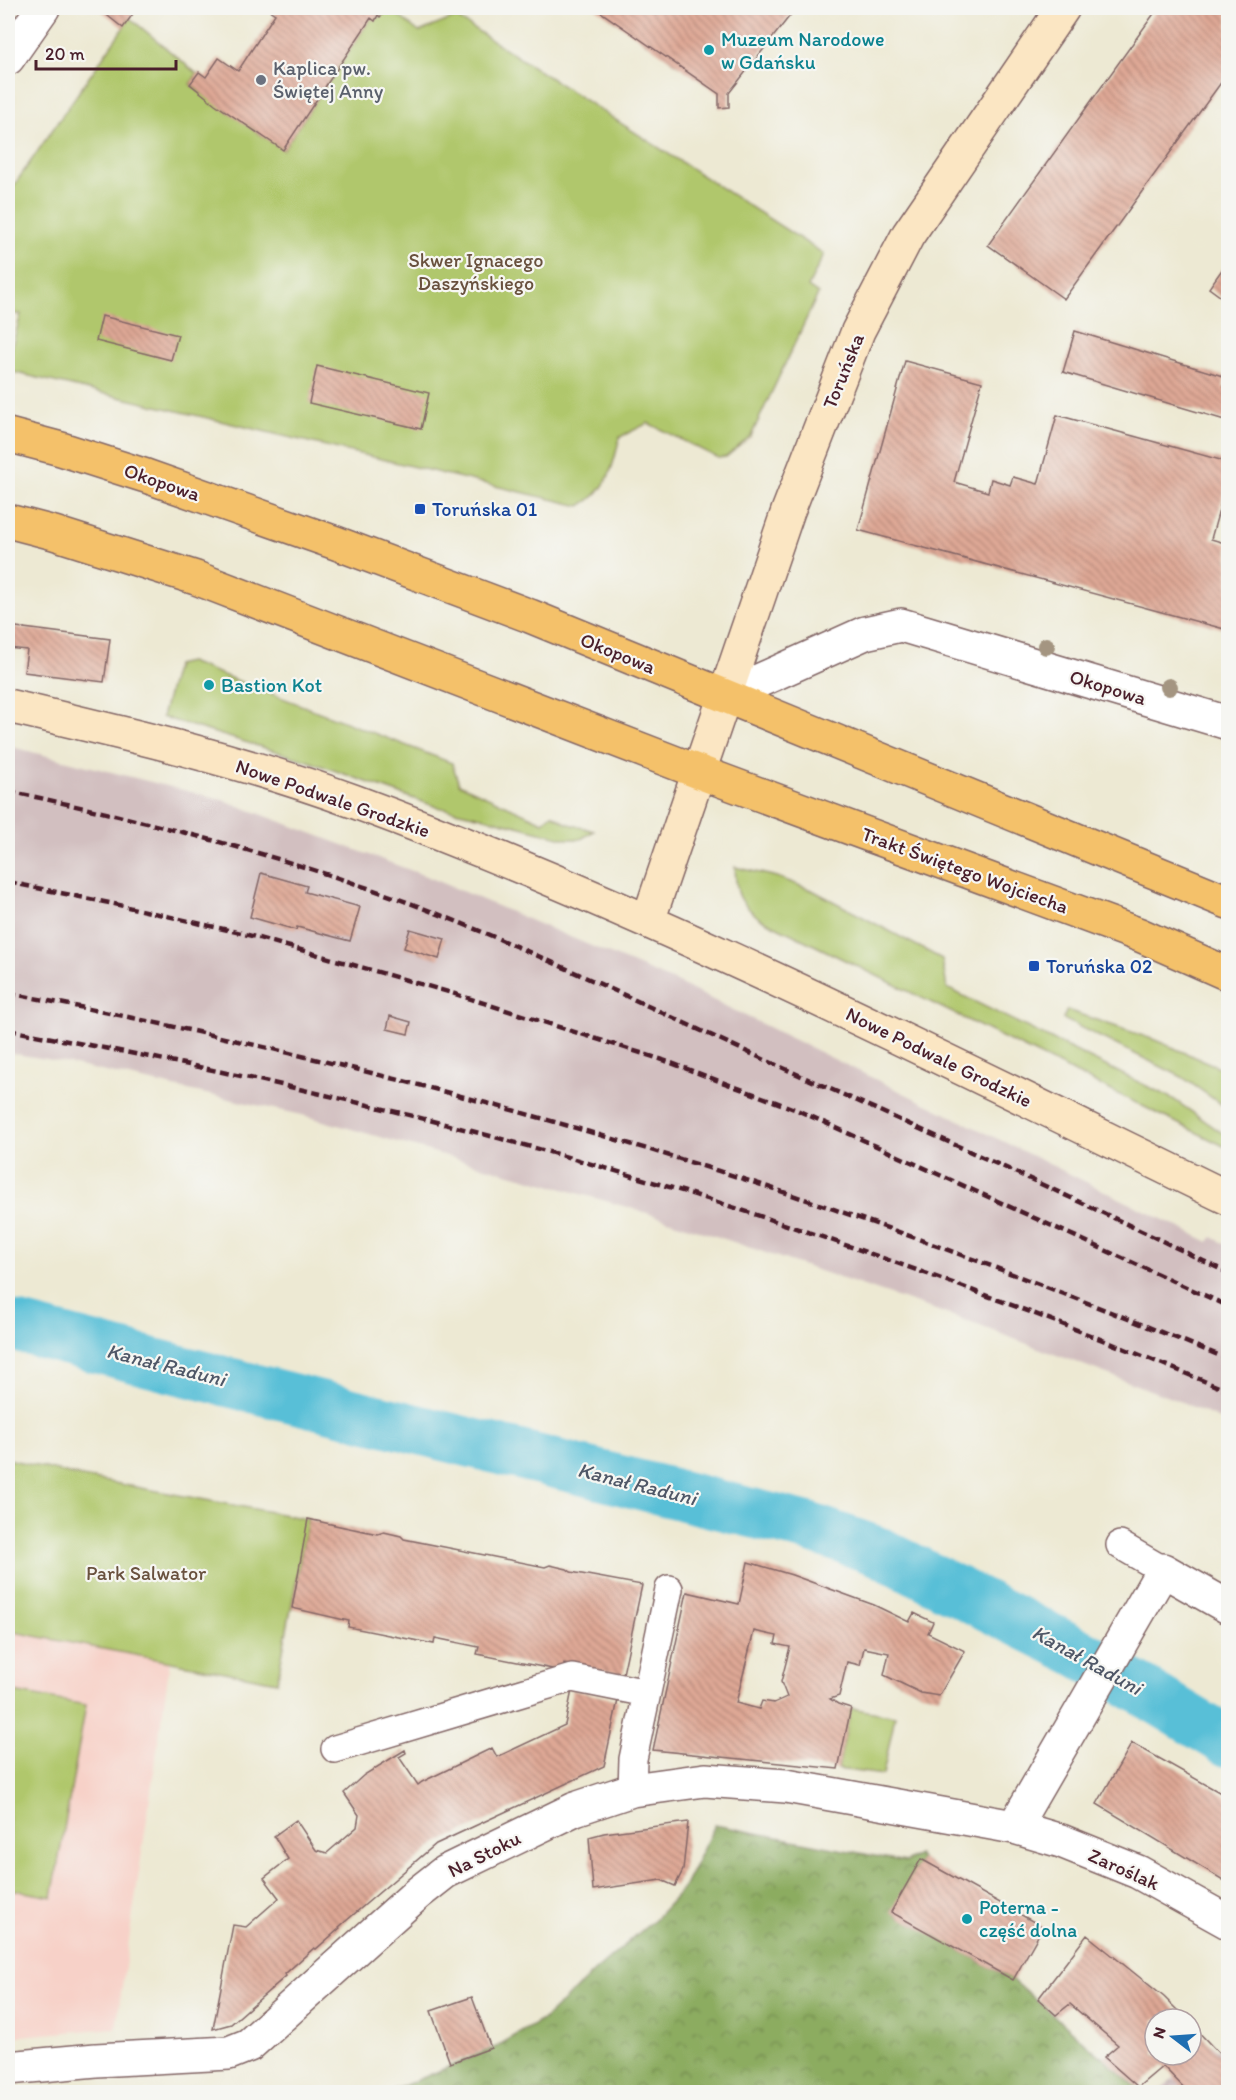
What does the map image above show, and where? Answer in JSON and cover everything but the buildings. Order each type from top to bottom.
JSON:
[{"type":"main road","name":"Okopowa","points":[[8,435],[146,476],[336,543],[530,616],[725,696]]},
{"type":"main road","points":[[8,521],[54,533],[196,578],[699,772]]},
{"type":"main road","points":[[725,696],[1228,902]]},
{"type":"main road","name":"Trakt Świętego Wojciecha","points":[[699,772],[1140,935],[1228,974]]},
{"type":"street","points":[[8,58],[43,8]]},
{"type":"street","name":"Toruńska","points":[[699,772],[789,511],[858,331],[908,235],[1064,8]]},
{"type":"street","name":"Okopowa","points":[[725,696],[865,633],[901,624],[1228,723]]},
{"type":"street","name":"Nowe Podwale Grodzkie","points":[[8,706],[111,730],[236,764],[350,800],[491,855],[648,921],[795,987],[1228,1198]]},
{"type":"street","points":[[648,921],[699,772]]},
{"type":"street","points":[[1014,1827],[1163,1570],[1228,1607]]},
{"type":"street","name":"Na Stoku","points":[[8,2068],[96,2060],[229,2053],[249,2045],[417,1894],[445,1872],[575,1809],[632,1790],[705,1780],[786,1786],[1014,1827]]},
{"type":"street","name":"Zaroślak","points":[[1014,1827],[1061,1841],[1138,1872],[1228,1922]]},
{"type":"lane","points":[[1120,1545],[1163,1570]]},
{"type":"lane","points":[[632,1790],[633,1759],[669,1589]]},
{"type":"lane","points":[[335,1749],[572,1678],[647,1693]]},
{"type":"shaded area","points":[[8,746],[223,800],[431,878],[676,982],[1209,1242],[1212,1237],[1228,1245],[1228,1423],[1184,1403],[956,1317],[641,1211],[302,1115],[47,1059],[8,1053]]},
{"type":"shaded area","points":[[8,1631],[170,1662],[116,2028],[8,2037]]},
{"type":"shaded area","points":[[1209,2043],[1228,2056],[1228,2092],[1159,2092],[1185,2067],[1203,2067],[1203,2049]]},
{"type":"green space","name":"Skwer Ignacego Daszyńskiego","points":[[389,8],[419,32],[456,17],[824,254],[808,287],[818,294],[751,436],[726,457],[718,458],[648,423],[620,437],[612,468],[604,485],[580,506],[8,371],[8,361],[21,314],[8,314],[8,194],[130,18],[197,74],[190,84],[283,150],[371,18],[375,20]]},
{"type":"green space","points":[[189,662],[452,763],[459,784],[543,822],[552,814],[566,823],[594,831],[581,839],[567,839],[437,807],[308,761],[162,717],[176,665]]},
{"type":"green space","points":[[735,867],[777,877],[814,891],[942,959],[947,988],[1173,1099],[1228,1137],[1228,1148],[759,918],[742,902],[737,891]]},
{"type":"green space","points":[[1067,1010],[1155,1040],[1228,1071],[1228,1109],[1182,1077],[1063,1019]]},
{"type":"green space","name":"Park Salwator","points":[[8,1459],[82,1477],[308,1519],[277,1682],[8,1631]]},
{"type":"green space","points":[[8,1691],[86,1705],[52,1897],[8,1889]]},
{"type":"green space","points":[[851,1708],[895,1716],[883,1775],[838,1769]]},
{"type":"green space","points":[[715,1825],[906,1862],[918,1855],[921,1859],[892,1912],[1013,1980],[1142,2092],[389,2092],[494,2048],[544,2019],[655,1919],[682,1890]]},
{"type":"waterway","name":"Kanał Raduni","points":[[8,1325],[808,1527],[880,1552],[1082,1654],[1228,1742]]},
{"type":"railway","points":[[8,791],[155,825],[252,851],[348,881],[444,916],[538,956],[1001,1166],[1228,1273]]},
{"type":"railway","points":[[8,882],[241,933],[452,993],[663,1060],[797,1110],[1228,1306]]},
{"type":"railway","points":[[8,993],[262,1046],[514,1110],[597,1134],[750,1181],[888,1228],[1093,1305],[1228,1359]]},
{"type":"railway","points":[[8,1030],[187,1065],[365,1104],[630,1175],[782,1223],[911,1268],[1039,1315],[1228,1391]]},
{"type":"place","name":"Muzeum Narodowe w Gdańsku","points":[[709,50]]},
{"type":"place","name":"Kaplica pw. Świętej Anny","points":[[261,80]]},
{"type":"place","name":"Toruńska 01","points":[[420,509]]},
{"type":"place","name":"Bastion Kot","points":[[209,685]]},
{"type":"place","name":"Toruńska 02","points":[[1034,966]]},
{"type":"place","name":"Poterna - część dolna","points":[[967,1919]]}]
